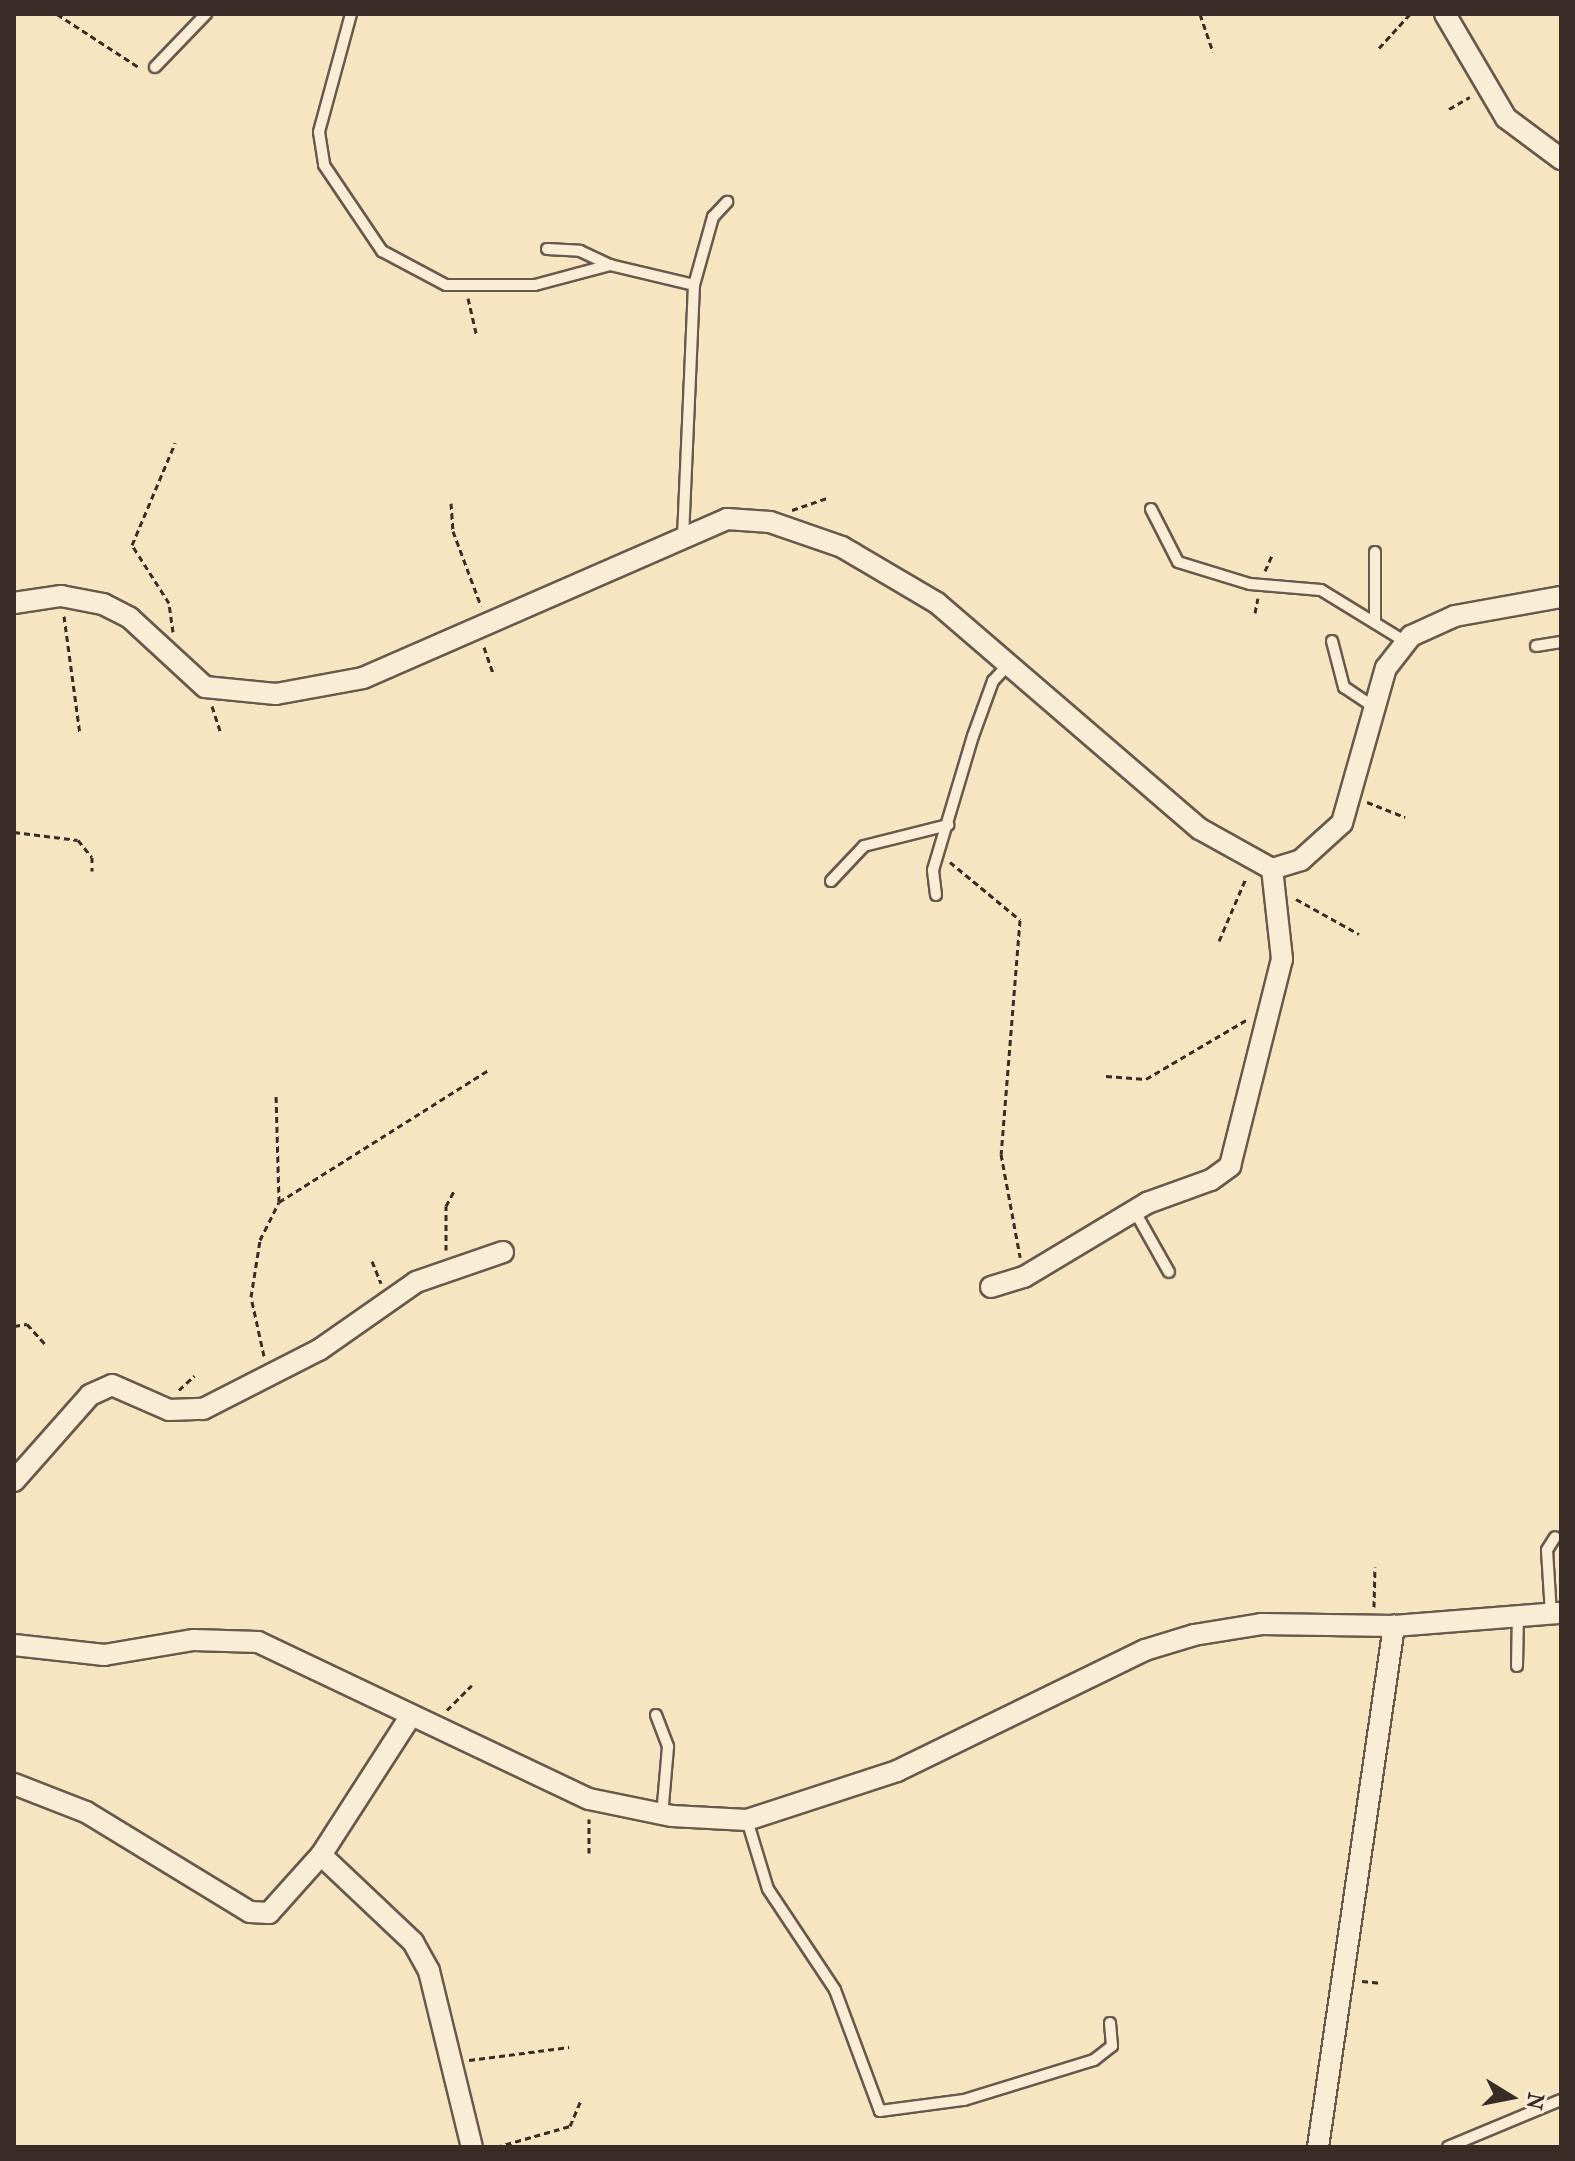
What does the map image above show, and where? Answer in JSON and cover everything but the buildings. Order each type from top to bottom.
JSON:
[{"type":"street","points":[[1445,14],[1506,118],[1561,159]]},
{"type":"street","points":[[14,603],[61,596],[82,597],[130,618],[163,652],[205,687],[236,694],[308,691],[363,678],[483,630],[727,519],[770,522],[805,530],[867,561],[1012,662],[1200,829],[1267,873],[1282,959],[1230,1166],[1134,1210],[1024,1277],[991,1287]]},
{"type":"street","points":[[1267,873],[1324,844],[1354,797],[1386,668],[1406,642],[1455,616],[1561,597]]},
{"type":"street","points":[[14,1481],[74,1408],[112,1385],[184,1413],[269,1376],[319,1350],[388,1297],[446,1270],[503,1252]]},
{"type":"street","points":[[14,1645],[104,1655],[238,1639],[288,1651],[410,1717],[589,1799],[662,1815],[747,1820],[897,1771],[1169,1641],[1261,1624],[1384,1626],[1556,1613]]},
{"type":"street","points":[[1318,2147],[1345,1979],[1384,1626]]},
{"type":"street","points":[[14,1784],[86,1812],[250,1912],[269,1913],[321,1855],[410,1717]]},
{"type":"street","points":[[321,1855],[413,1942],[429,1971],[472,2147]]},
{"type":"lane","points":[[155,67],[206,14]]},
{"type":"lane","points":[[351,14],[323,96],[324,165],[382,251],[446,285],[465,287],[535,285],[610,265]]},
{"type":"lane","points":[[683,540],[694,285],[713,217],[727,202]]},
{"type":"lane","points":[[547,249],[580,251],[610,265],[694,285]]},
{"type":"lane","points":[[1151,509],[1178,562],[1250,584],[1312,588],[1406,642]]},
{"type":"lane","points":[[1375,552],[1375,623]]},
{"type":"lane","points":[[1332,641],[1344,687],[1376,709]]},
{"type":"lane","points":[[1536,646],[1561,642]]},
{"type":"lane","points":[[936,895],[938,851],[985,699],[1012,662]]},
{"type":"lane","points":[[831,881],[864,846],[948,825]]},
{"type":"lane","points":[[1134,1210],[1169,1272]]},
{"type":"lane","points":[[1555,1537],[1547,1550],[1556,1613]]},
{"type":"lane","points":[[1517,1666],[1518,1615]]},
{"type":"lane","points":[[656,1715],[668,1747],[662,1815]]},
{"type":"lane","points":[[747,1820],[768,1889],[835,1990],[880,2111],[964,2100],[1094,2060],[1112,2046],[1110,2023]]},
{"type":"lane","points":[[1448,2147],[1561,2100]]},
{"type":"path","points":[[57,14],[135,66],[155,67]]},
{"type":"path","points":[[1200,14],[1213,52]]},
{"type":"path","points":[[1379,48],[1410,14]]},
{"type":"path","points":[[1449,109],[1487,87]]},
{"type":"path","points":[[465,287],[476,334]]},
{"type":"path","points":[[163,652],[174,616],[132,545],[175,443]]},
{"type":"path","points":[[770,522],[829,497]]},
{"type":"path","points":[[451,503],[453,531],[493,673]]},
{"type":"path","points":[[61,596],[80,734]]},
{"type":"path","points":[[205,687],[220,731]]},
{"type":"path","points":[[1354,797],[1405,817]]},
{"type":"path","points":[[14,832],[78,840],[92,857],[92,871]]},
{"type":"path","points":[[938,851],[1020,920],[1001,1154],[1024,1277]]},
{"type":"path","points":[[1219,941],[1267,873],[1359,934]]},
{"type":"path","points":[[1106,1076],[1146,1079],[1272,1004]]},
{"type":"path","points":[[279,1202],[490,1069]]},
{"type":"path","points":[[269,1376],[251,1297],[260,1240],[279,1202],[276,1096]]},
{"type":"path","points":[[446,1270],[446,1206],[455,1189]]},
{"type":"path","points":[[372,1261],[388,1297]]},
{"type":"path","points":[[14,1326],[27,1324],[45,1344]]},
{"type":"path","points":[[1375,1567],[1384,1626]]},
{"type":"path","points":[[433,1728],[472,1685]]},
{"type":"path","points":[[589,1799],[589,1853]]},
{"type":"path","points":[[1345,1979],[1382,1983]]},
{"type":"path","points":[[453,2062],[569,2047]]},
{"type":"path","points":[[496,2147],[570,2126],[582,2098]]}]
